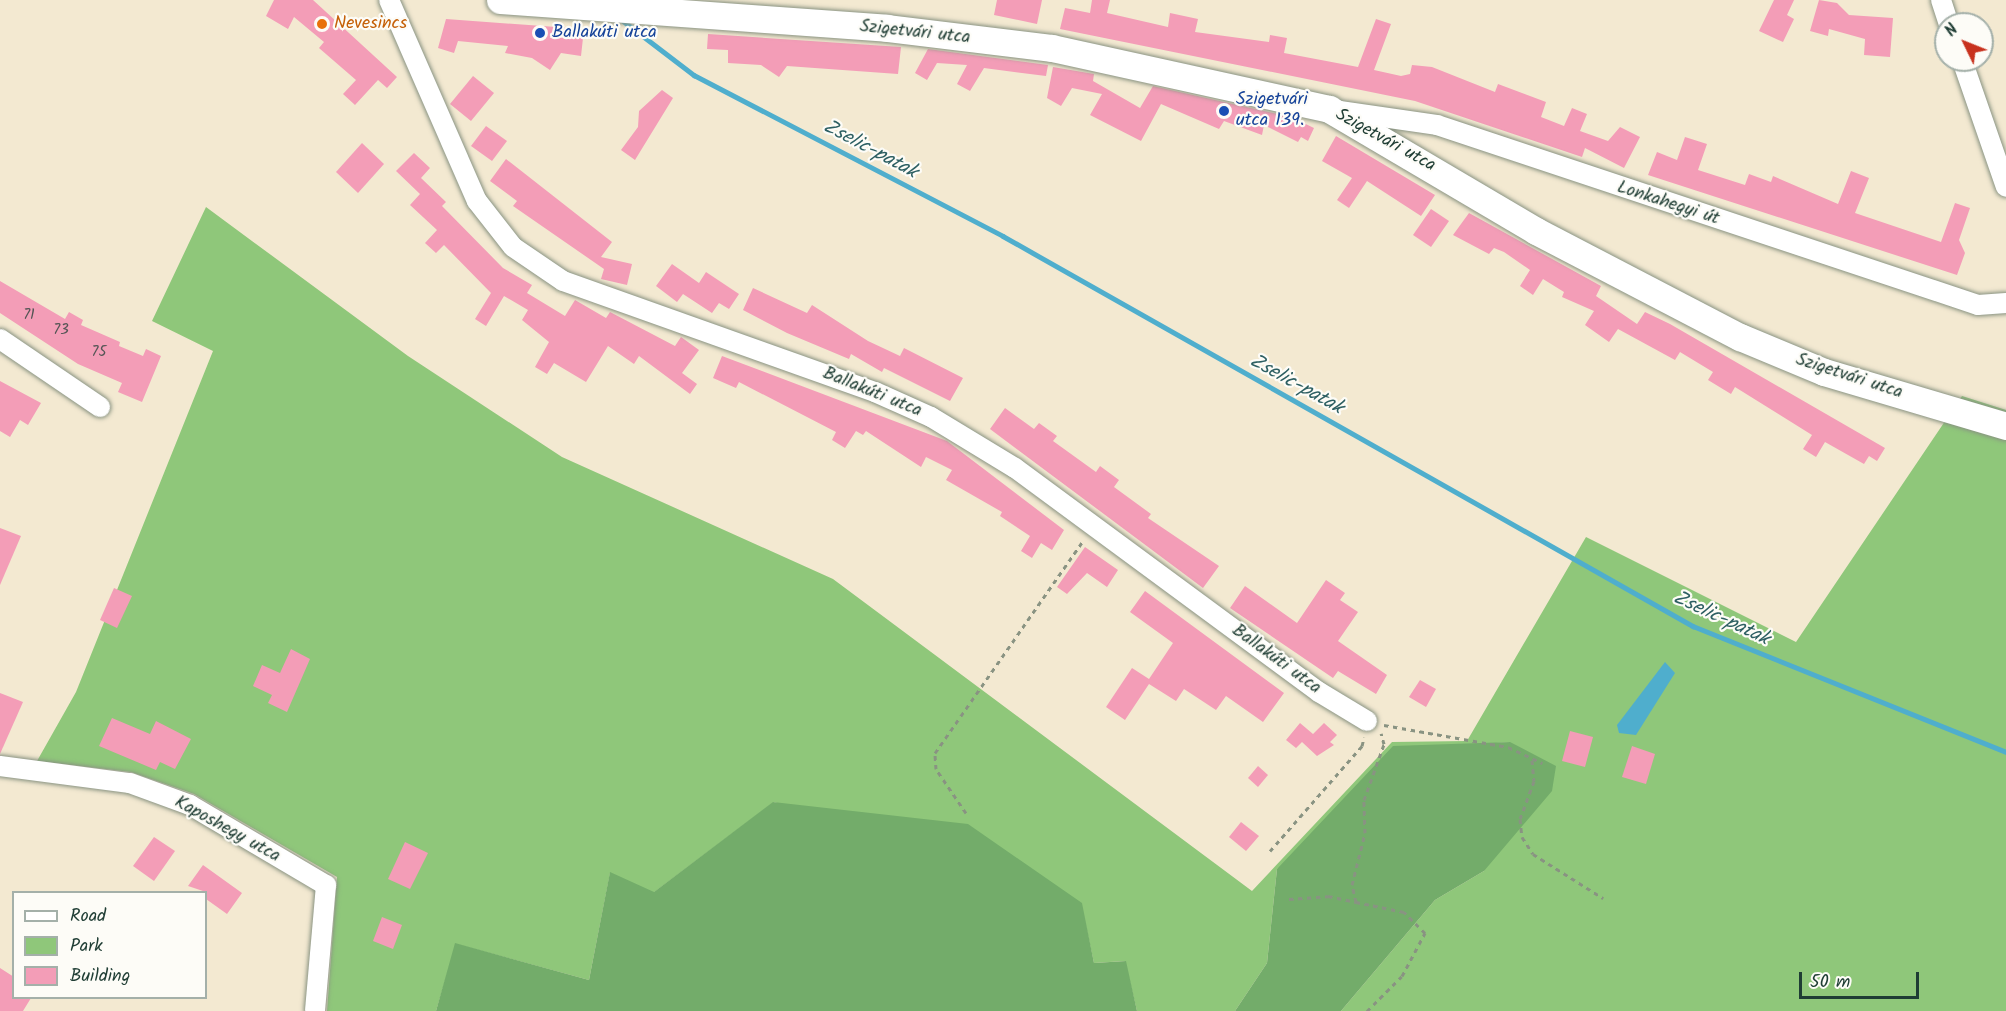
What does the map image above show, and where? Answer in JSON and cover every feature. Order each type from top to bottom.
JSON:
[{"type":"street","name":"Ballakúti utca","points":[[388,0],[477,201],[513,247],[563,281],[875,392],[931,417],[1015,468],[1093,527],[1367,721]]},
{"type":"street","name":"Szigetvári utca","points":[[500,0],[568,3],[642,11],[887,28],[1052,48],[1329,109],[1536,231],[1740,337],[1824,372],[2006,426]]},
{"type":"street","points":[[1966,72],[2006,187]]},
{"type":"street","name":"Lonkahegyi út","points":[[1329,109],[1437,124],[1978,305],[2006,303]]},
{"type":"street","points":[[0,339],[100,407]]},
{"type":"street","name":"Kaposhegy utca","points":[[0,766],[130,783],[190,805],[326,885],[315,1011]]},
{"type":"path","points":[[966,813],[936,769],[935,753],[1093,527]]},
{"type":"path","points":[[1367,721],[1508,747],[1532,760],[1543,763]]},
{"type":"path","points":[[1270,851],[1362,746],[1367,721]]},
{"type":"path","points":[[1356,902],[1352,885],[1365,833],[1364,800],[1384,744],[1381,733],[1367,721]]},
{"type":"path","points":[[1532,760],[1534,781],[1520,819],[1522,837],[1533,854],[1603,898]]},
{"type":"path","points":[[1288,899],[1328,896],[1404,912],[1425,933],[1402,976],[1367,1011]]},
{"type":"green space","points":[[206,207],[408,356],[562,457],[833,579],[1252,891],[1392,742],[1467,741],[1586,537],[1796,642],[1962,396],[2006,410],[2006,1011],[1341,1011],[1435,900],[1484,871],[1510,742],[1468,745],[1277,869],[1267,963],[1235,1011],[1137,1011],[1125,961],[1094,963],[1081,903],[774,802],[653,893],[610,873],[589,980],[456,944],[436,1011],[327,1011],[337,877],[194,794],[131,772],[37,761],[76,692],[213,351],[152,321]]},
{"type":"green space","points":[[1510,742],[1556,766],[1552,791],[1484,871],[1435,900],[1341,1011],[1235,1011],[1267,963],[1277,869],[1393,746]]},
{"type":"green space","points":[[773,802],[968,824],[1082,903],[1094,963],[1126,961],[1137,1011],[436,1011],[455,943],[589,980],[610,872],[654,892]]},
{"type":"water","points":[[1665,662],[1675,673],[1636,735],[1619,733],[1617,725]]},
{"type":"building","points":[[274,0],[313,0],[397,77],[387,88],[378,80],[355,105],[343,94],[356,80],[319,48],[324,42],[294,17],[288,29],[266,16]]},
{"type":"building","points":[[997,0],[1042,0],[1037,24],[994,15]]},
{"type":"building","points":[[1092,0],[1110,0],[1107,13],[1168,27],[1170,13],[1198,19],[1195,32],[1269,42],[1270,35],[1287,38],[1284,53],[1358,67],[1376,19],[1391,24],[1374,70],[1401,76],[1410,74],[1412,65],[1432,67],[1495,92],[1498,84],[1546,102],[1541,117],[1564,126],[1572,108],[1587,114],[1580,131],[1608,141],[1620,127],[1640,137],[1624,168],[1585,148],[1582,157],[1415,101],[1060,29],[1065,8],[1090,13]]},
{"type":"building","points":[[1774,0],[1794,0],[1787,15],[1794,19],[1783,42],[1759,31]]},
{"type":"building","points":[[1819,0],[1837,3],[1849,15],[1893,18],[1890,57],[1864,55],[1865,39],[1829,29],[1828,36],[1810,31]]},
{"type":"building","points":[[446,19],[584,29],[581,56],[561,53],[550,70],[532,58],[505,53],[508,46],[458,41],[454,53],[438,48]]},
{"type":"building","points":[[708,34],[901,47],[898,74],[787,66],[779,77],[761,65],[728,63],[728,50],[707,49]]},
{"type":"building","points":[[928,49],[1048,65],[1046,76],[984,68],[970,91],[957,84],[967,65],[937,63],[927,80],[915,73]]},
{"type":"building","points":[[1053,67],[1094,74],[1093,81],[1140,108],[1153,86],[1291,117],[1314,128],[1308,141],[1301,137],[1298,142],[1264,125],[1262,135],[1224,121],[1219,129],[1161,104],[1141,141],[1090,115],[1102,94],[1072,88],[1061,106],[1047,98]]},
{"type":"building","points":[[473,76],[494,93],[471,121],[450,104]]},
{"type":"building","points":[[662,90],[673,98],[635,160],[621,150],[638,127],[639,111]]},
{"type":"building","points":[[486,126],[507,141],[492,161],[471,146]]},
{"type":"building","points":[[1336,136],[1435,195],[1421,216],[1367,181],[1349,208],[1337,200],[1352,178],[1322,161]]},
{"type":"building","points":[[1685,137],[1707,144],[1698,170],[1745,185],[1749,174],[1771,182],[1773,176],[1838,204],[1851,171],[1869,178],[1855,213],[1941,242],[1955,203],[1970,208],[1959,240],[1965,253],[1957,275],[1648,175],[1657,152],[1677,160]]},
{"type":"building","points":[[362,143],[384,164],[358,193],[336,172]]},
{"type":"building","points":[[414,153],[430,168],[421,178],[446,202],[442,206],[503,268],[532,285],[527,293],[565,316],[575,300],[606,318],[610,312],[675,346],[681,337],[699,350],[682,373],[697,384],[690,394],[639,356],[634,364],[608,346],[586,382],[554,363],[547,374],[535,367],[549,342],[522,320],[528,310],[504,296],[486,326],[475,319],[491,293],[444,245],[436,253],[425,243],[437,230],[410,205],[420,194],[396,171]]},
{"type":"building","points":[[506,159],[612,242],[601,257],[632,264],[627,285],[601,279],[604,269],[513,206],[517,201],[490,181]]},
{"type":"building","points":[[1431,209],[1449,221],[1431,247],[1413,235]]},
{"type":"building","points":[[1469,213],[1601,286],[1596,296],[1637,324],[1645,312],[1670,324],[1885,448],[1877,461],[1869,456],[1864,464],[1825,442],[1816,457],[1803,449],[1812,435],[1735,387],[1731,394],[1708,380],[1713,372],[1680,352],[1675,360],[1618,329],[1609,342],[1585,325],[1594,311],[1562,297],[1564,292],[1543,279],[1533,295],[1520,286],[1530,270],[1504,252],[1494,248],[1489,254],[1453,235]]},
{"type":"building","points":[[672,264],[699,283],[706,272],[739,294],[729,309],[719,303],[712,313],[683,294],[677,302],[656,286]]},
{"type":"building","points":[[0,281],[65,319],[69,312],[83,320],[81,325],[120,342],[119,346],[143,356],[146,349],[161,356],[142,402],[118,392],[122,383],[78,364],[0,313]]},
{"type":"building","points":[[753,288],[807,313],[812,305],[868,341],[900,356],[904,348],[963,378],[950,401],[884,368],[882,372],[851,354],[849,359],[787,333],[743,310]]},
{"type":"building","points":[[722,356],[947,441],[1064,530],[1052,550],[1041,543],[1032,558],[1021,551],[1030,536],[1000,516],[1002,512],[946,480],[952,470],[926,457],[921,467],[866,431],[863,435],[856,431],[845,448],[832,440],[836,432],[739,382],[736,388],[713,378]]},
{"type":"building","points":[[0,381],[41,403],[28,425],[20,420],[10,437],[0,431]]},
{"type":"building","points":[[1005,408],[1034,429],[1039,423],[1057,436],[1053,441],[1096,472],[1100,466],[1119,480],[1114,487],[1151,514],[1148,518],[1219,566],[1203,588],[990,429]]},
{"type":"building","points":[[0,528],[21,536],[0,585]]},
{"type":"building","points":[[1085,547],[1118,570],[1107,587],[1087,573],[1067,594],[1057,587]]},
{"type":"building","points":[[1326,580],[1345,593],[1340,600],[1358,612],[1338,641],[1387,675],[1376,694],[1338,671],[1333,678],[1230,608],[1245,586],[1297,623]]},
{"type":"building","points":[[114,588],[132,596],[117,628],[100,620]]},
{"type":"building","points":[[1145,591],[1284,693],[1263,722],[1226,696],[1216,710],[1184,689],[1176,701],[1149,684],[1125,720],[1106,707],[1132,668],[1149,679],[1173,643],[1130,612]]},
{"type":"building","points":[[291,649],[310,659],[287,712],[268,703],[272,695],[253,686],[262,665],[280,673]]},
{"type":"building","points":[[1420,680],[1436,689],[1426,707],[1409,697]]},
{"type":"building","points":[[0,693],[23,702],[0,754]]},
{"type":"building","points":[[112,718],[150,734],[156,721],[191,739],[175,769],[160,762],[156,770],[99,746]]},
{"type":"building","points":[[1300,723],[1313,734],[1324,723],[1337,735],[1330,742],[1334,745],[1317,756],[1302,742],[1296,748],[1286,740]]},
{"type":"building","points":[[1570,731],[1593,737],[1585,767],[1562,761]]},
{"type":"building","points":[[1632,746],[1655,754],[1646,784],[1622,777]]},
{"type":"building","points":[[1258,766],[1268,775],[1258,787],[1248,778]]},
{"type":"building","points":[[1241,822],[1259,836],[1246,851],[1229,837]]},
{"type":"building","points":[[154,837],[175,851],[154,881],[133,866]]},
{"type":"building","points":[[405,842],[428,853],[410,889],[388,879]]},
{"type":"building","points":[[203,865],[242,893],[227,914],[207,900],[207,891],[188,886]]},
{"type":"building","points":[[382,917],[402,925],[393,949],[373,941]]},
{"type":"building","points":[[0,968],[12,976],[12,999],[30,999],[23,1011],[0,1011]]},
{"type":"waterway","name":"Zselic-patak","points":[[622,20],[694,75],[1003,236],[1693,626],[2006,752]]},
{"type":"place","name":"Nevesincs","points":[[322,24]]},
{"type":"place","name":"Ballakúti utca","points":[[540,33]]},
{"type":"place","name":"Szigetvári utca 139.","points":[[1224,111]]}]
